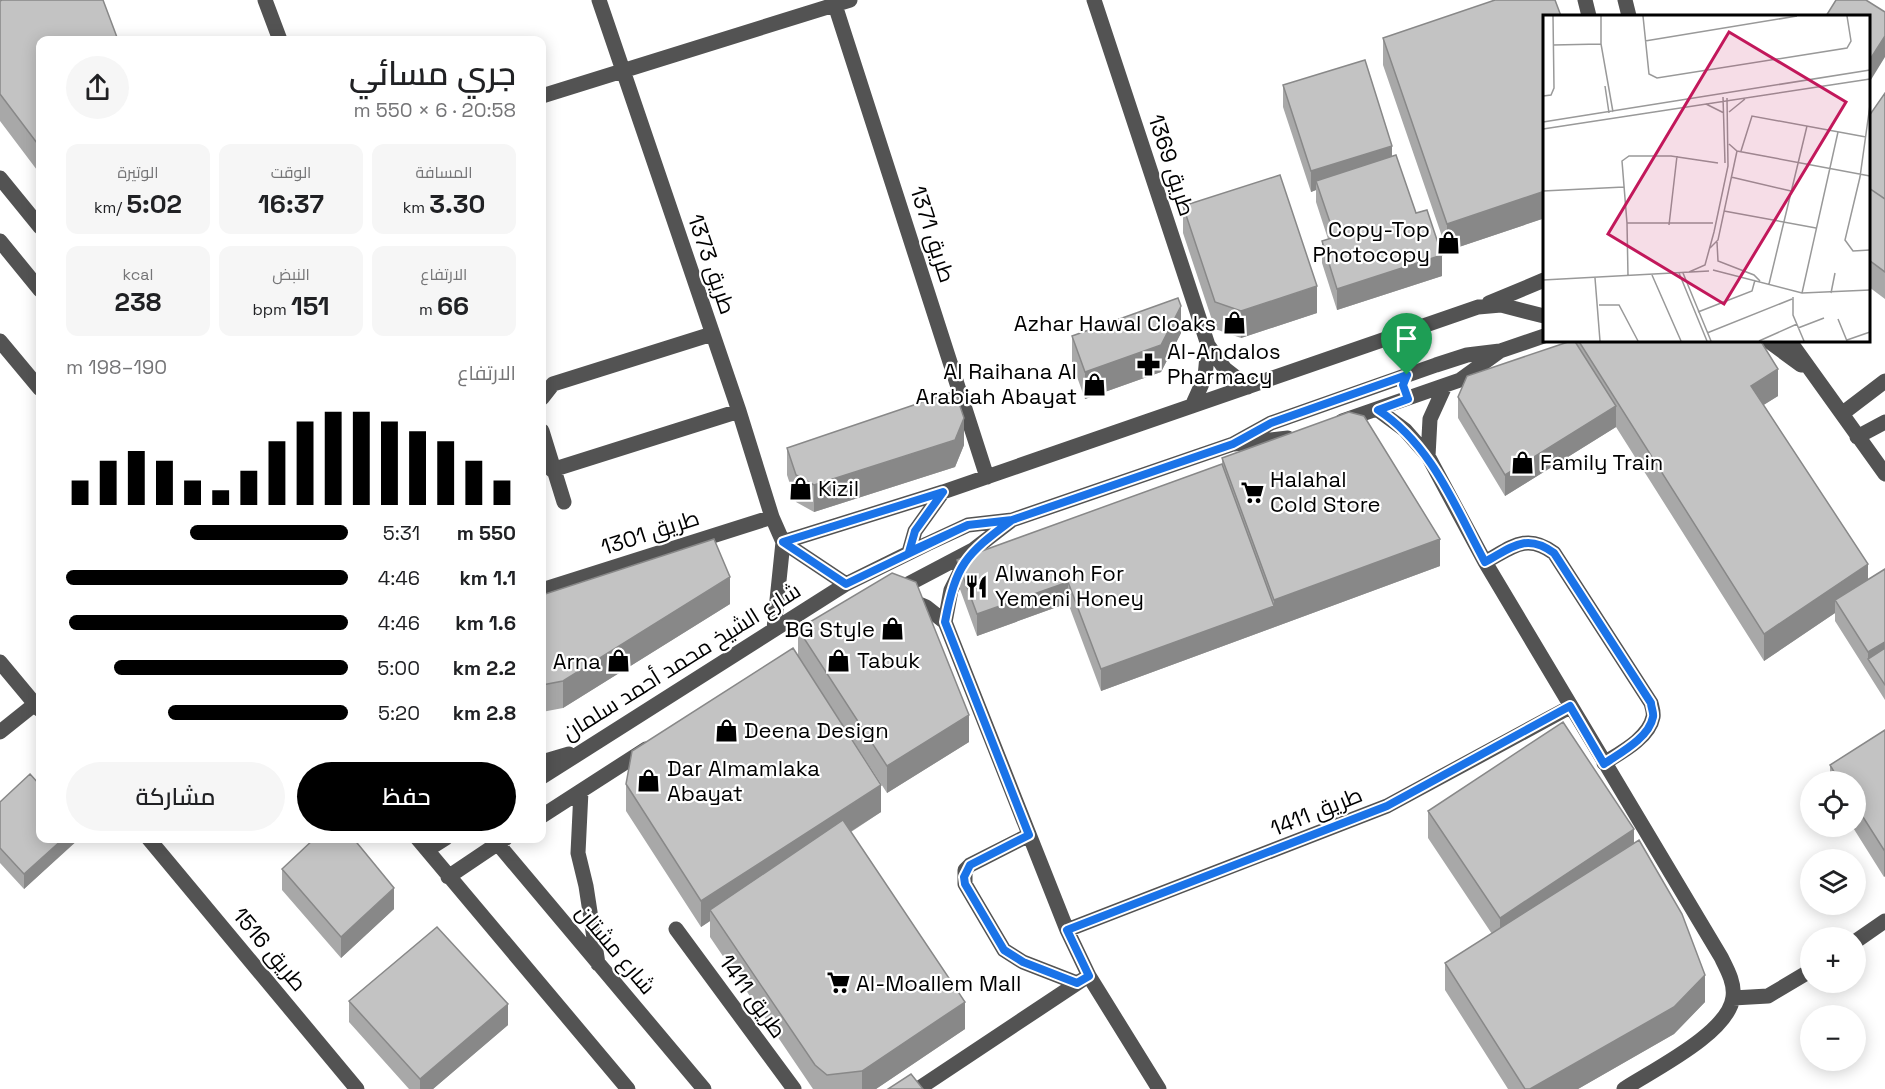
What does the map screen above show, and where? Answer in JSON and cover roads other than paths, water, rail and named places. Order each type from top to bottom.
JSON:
[{"type":"street","points":[[265,0],[278,36]]},
{"type":"street","name":"طريق 1373","points":[[599,0],[739,411],[772,517],[783,542]]},
{"type":"street","name":"طريق 1369","points":[[1094,0],[1208,345],[1225,369],[1248,387]]},
{"type":"street","points":[[1585,0],[1589,15]]},
{"type":"street","points":[[1625,0],[1629,15]]},
{"type":"street","name":"طريق 1371","points":[[546,95],[843,2],[987,477]]},
{"type":"street","points":[[0,178],[36,223]]},
{"type":"street","points":[[0,241],[36,285]]},
{"type":"street","points":[[783,542],[987,477],[1478,307],[1543,281]]},
{"type":"street","points":[[1478,307],[1501,305],[1543,315]]},
{"type":"street","points":[[546,393],[553,384],[712,334]]},
{"type":"street","name":"شارع الشيخ محمد أحمد سلمان","points":[[546,774],[846,584],[968,525],[1012,520],[1233,444],[1271,423],[1407,375],[1467,355],[1500,351],[1543,337]]},
{"type":"street","points":[[0,341],[36,384]]},
{"type":"street","points":[[1770,342],[1811,372]]},
{"type":"street","points":[[1790,342],[1885,474]]},
{"type":"street","name":"طريق 1369","points":[[1192,406],[1205,377],[1208,345]]},
{"type":"street","name":"شارع الشيخ محمد أحمد سلمان","points":[[1326,427],[1446,386],[1474,372],[1500,351]]},
{"type":"street","points":[[1407,375],[1403,385],[1408,399]]},
{"type":"street","points":[[1842,413],[1885,381]]},
{"type":"street","points":[[1428,456],[1430,419],[1446,386]]},
{"type":"street","points":[[1378,410],[1405,430],[1428,456],[1485,562],[1721,957],[1731,978],[1733,998],[1725,1017],[1708,1034],[1624,1089]]},
{"type":"street","points":[[552,470],[739,411]]},
{"type":"street","points":[[1857,437],[1885,422]]},
{"type":"street","name":"شارع الشيخ محمد أحمد سلمان","points":[[1233,444],[1264,442],[1305,434]]},
{"type":"street","points":[[546,447],[564,502]]},
{"type":"street","points":[[909,552],[915,531],[943,492]]},
{"type":"street","name":"طريق 1301","points":[[546,589],[772,517]]},
{"type":"street","name":"شارع الشيخ محمد أحمد سلمان","points":[[945,622],[926,607],[884,597],[973,550],[1012,520]]},
{"type":"street","points":[[783,542],[846,584]]},
{"type":"street","points":[[774,629],[783,542]]},
{"type":"street","points":[[1485,562],[1522,542],[1541,544],[1554,553],[1651,703],[1653,717],[1646,730],[1635,743],[1604,764]]},
{"type":"street","points":[[973,550],[951,590],[945,622],[1067,930],[1083,979],[1159,1089]]},
{"type":"street","points":[[0,662],[36,705]]},
{"type":"street","name":"طريق 1411","points":[[1067,930],[1387,806],[1570,706]]},
{"type":"street","points":[[0,732],[36,708]]},
{"type":"street","points":[[546,813],[660,740]]},
{"type":"street","points":[[546,761],[583,749]]},
{"type":"street","points":[[580,791],[578,853],[586,886],[598,964]]},
{"type":"street","points":[[1029,835],[970,865],[965,870],[965,884],[1004,950],[1023,962],[1083,979]]},
{"type":"street","name":"طريق 1516","points":[[152,843],[357,1089]]},
{"type":"street","points":[[448,877],[495,843]]},
{"type":"street","name":"شارع مشتان","points":[[501,843],[598,964],[704,1089]]},
{"type":"street","points":[[422,844],[628,1089]]},
{"type":"street","points":[[1866,933],[1885,921]]},
{"type":"street","name":"طريق 1411","points":[[676,929],[794,1089]]},
{"type":"street","points":[[1733,998],[1768,996],[1800,977]]},
{"type":"street","points":[[918,1089],[1083,979]]},
{"type":"place","name":"Copy-Top Photocopy","points":[[1448,242]]},
{"type":"place","name":"Azhar Hawal Cloaks","points":[[1234,323]]},
{"type":"place","name":"Al-Andalos Pharmacy","points":[[1149,364]]},
{"type":"place","name":"Al Raihana Al Arabiah Abayat","points":[[1095,384]]},
{"type":"place","name":"Family Train","points":[[1522,462]]},
{"type":"place","name":"Kizil","points":[[800,488]]},
{"type":"place","name":"Halahal Cold Store","points":[[1252,492]]},
{"type":"place","name":"Alwanoh For Yemeni Honey","points":[[977,586]]},
{"type":"place","name":"BG Style","points":[[893,629]]},
{"type":"place","name":"Tabuk","points":[[839,660]]},
{"type":"place","name":"Arna","points":[[619,661]]},
{"type":"place","name":"Deena Design","points":[[726,730]]},
{"type":"place","name":"Dar Almamlaka Abayat","points":[[649,781]]},
{"type":"place","name":"Al-Moallem Mall","points":[[838,983]]}]
